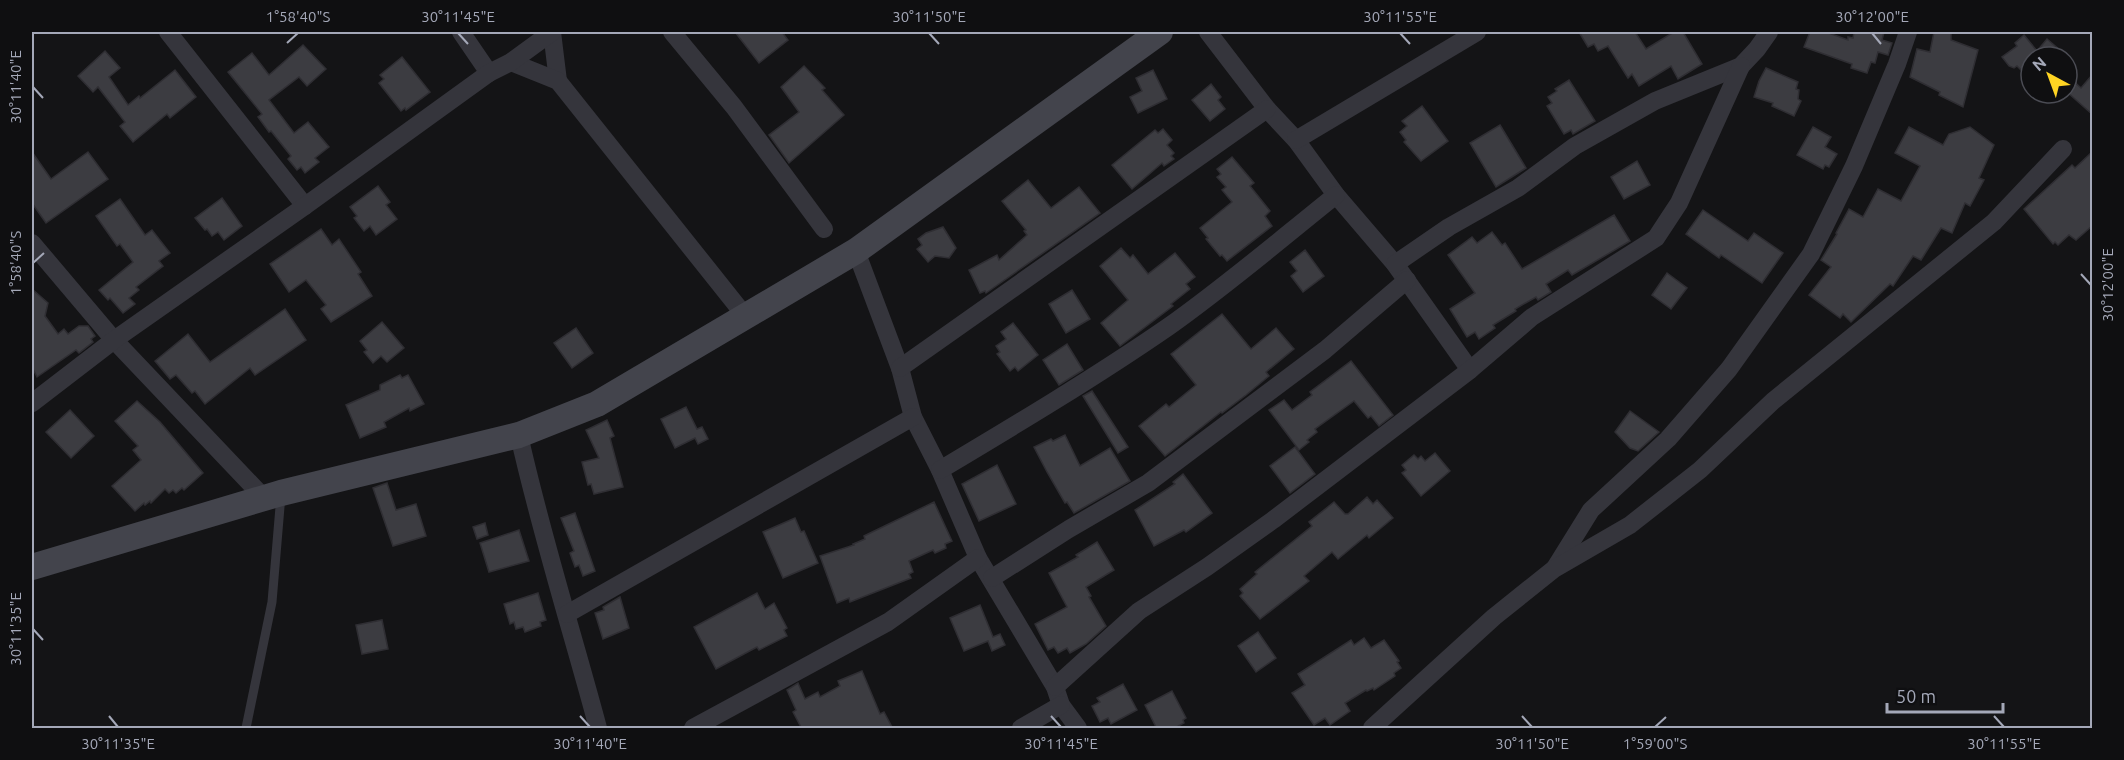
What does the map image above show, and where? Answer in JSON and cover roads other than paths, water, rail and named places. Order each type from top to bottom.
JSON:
[{"type":"street","points":[[168,32],[305,206]]},
{"type":"street","points":[[461,32],[489,73]]},
{"type":"street","points":[[32,403],[114,340],[489,73],[511,62],[552,32],[558,81]]},
{"type":"street","points":[[672,32],[734,107],[824,229]]},
{"type":"street","points":[[32,567],[273,496],[519,435],[597,404],[856,251],[1160,32]]},
{"type":"street","points":[[1208,32],[1267,109],[1296,140],[1336,195],[1395,264],[1470,370]]},
{"type":"street","points":[[1296,140],[1477,32]]},
{"type":"street","points":[[1055,687],[1139,611],[1207,567],[1273,520],[1470,370],[1532,317],[1656,238],[1679,203],[1714,121],[1741,66],[1769,32]]},
{"type":"street","points":[[1554,569],[1591,510],[1668,439],[1728,369],[1811,254],[1854,166],[1908,32]]},
{"type":"street","points":[[511,62],[558,81],[746,317]]},
{"type":"street","points":[[1395,264],[1449,227],[1518,188],[1585,141],[1655,101],[1741,66]]},
{"type":"street","points":[[900,368],[1267,109]]},
{"type":"street","points":[[1372,729],[1494,617],[1554,569],[1629,525],[1700,470],[1773,401],[1994,222],[2063,149]]},
{"type":"street","points":[[940,470],[1102,372],[1170,325],[1336,195]]},
{"type":"street","points":[[34,251],[114,340],[273,496]]},
{"type":"street","points":[[856,251],[900,368],[913,417],[940,470],[978,558],[1055,687],[1061,705],[1078,729]]},
{"type":"street","points":[[992,578],[1148,483],[1325,350],[1407,280]]},
{"type":"street","points":[[567,614],[913,417]]},
{"type":"street","points":[[519,435],[535,508],[598,729]]},
{"type":"street","points":[[693,729],[888,621],[978,558]]},
{"type":"street","points":[[1021,729],[1061,705]]},
{"type":"lane","points":[[246,729],[272,602],[273,496]]}]
